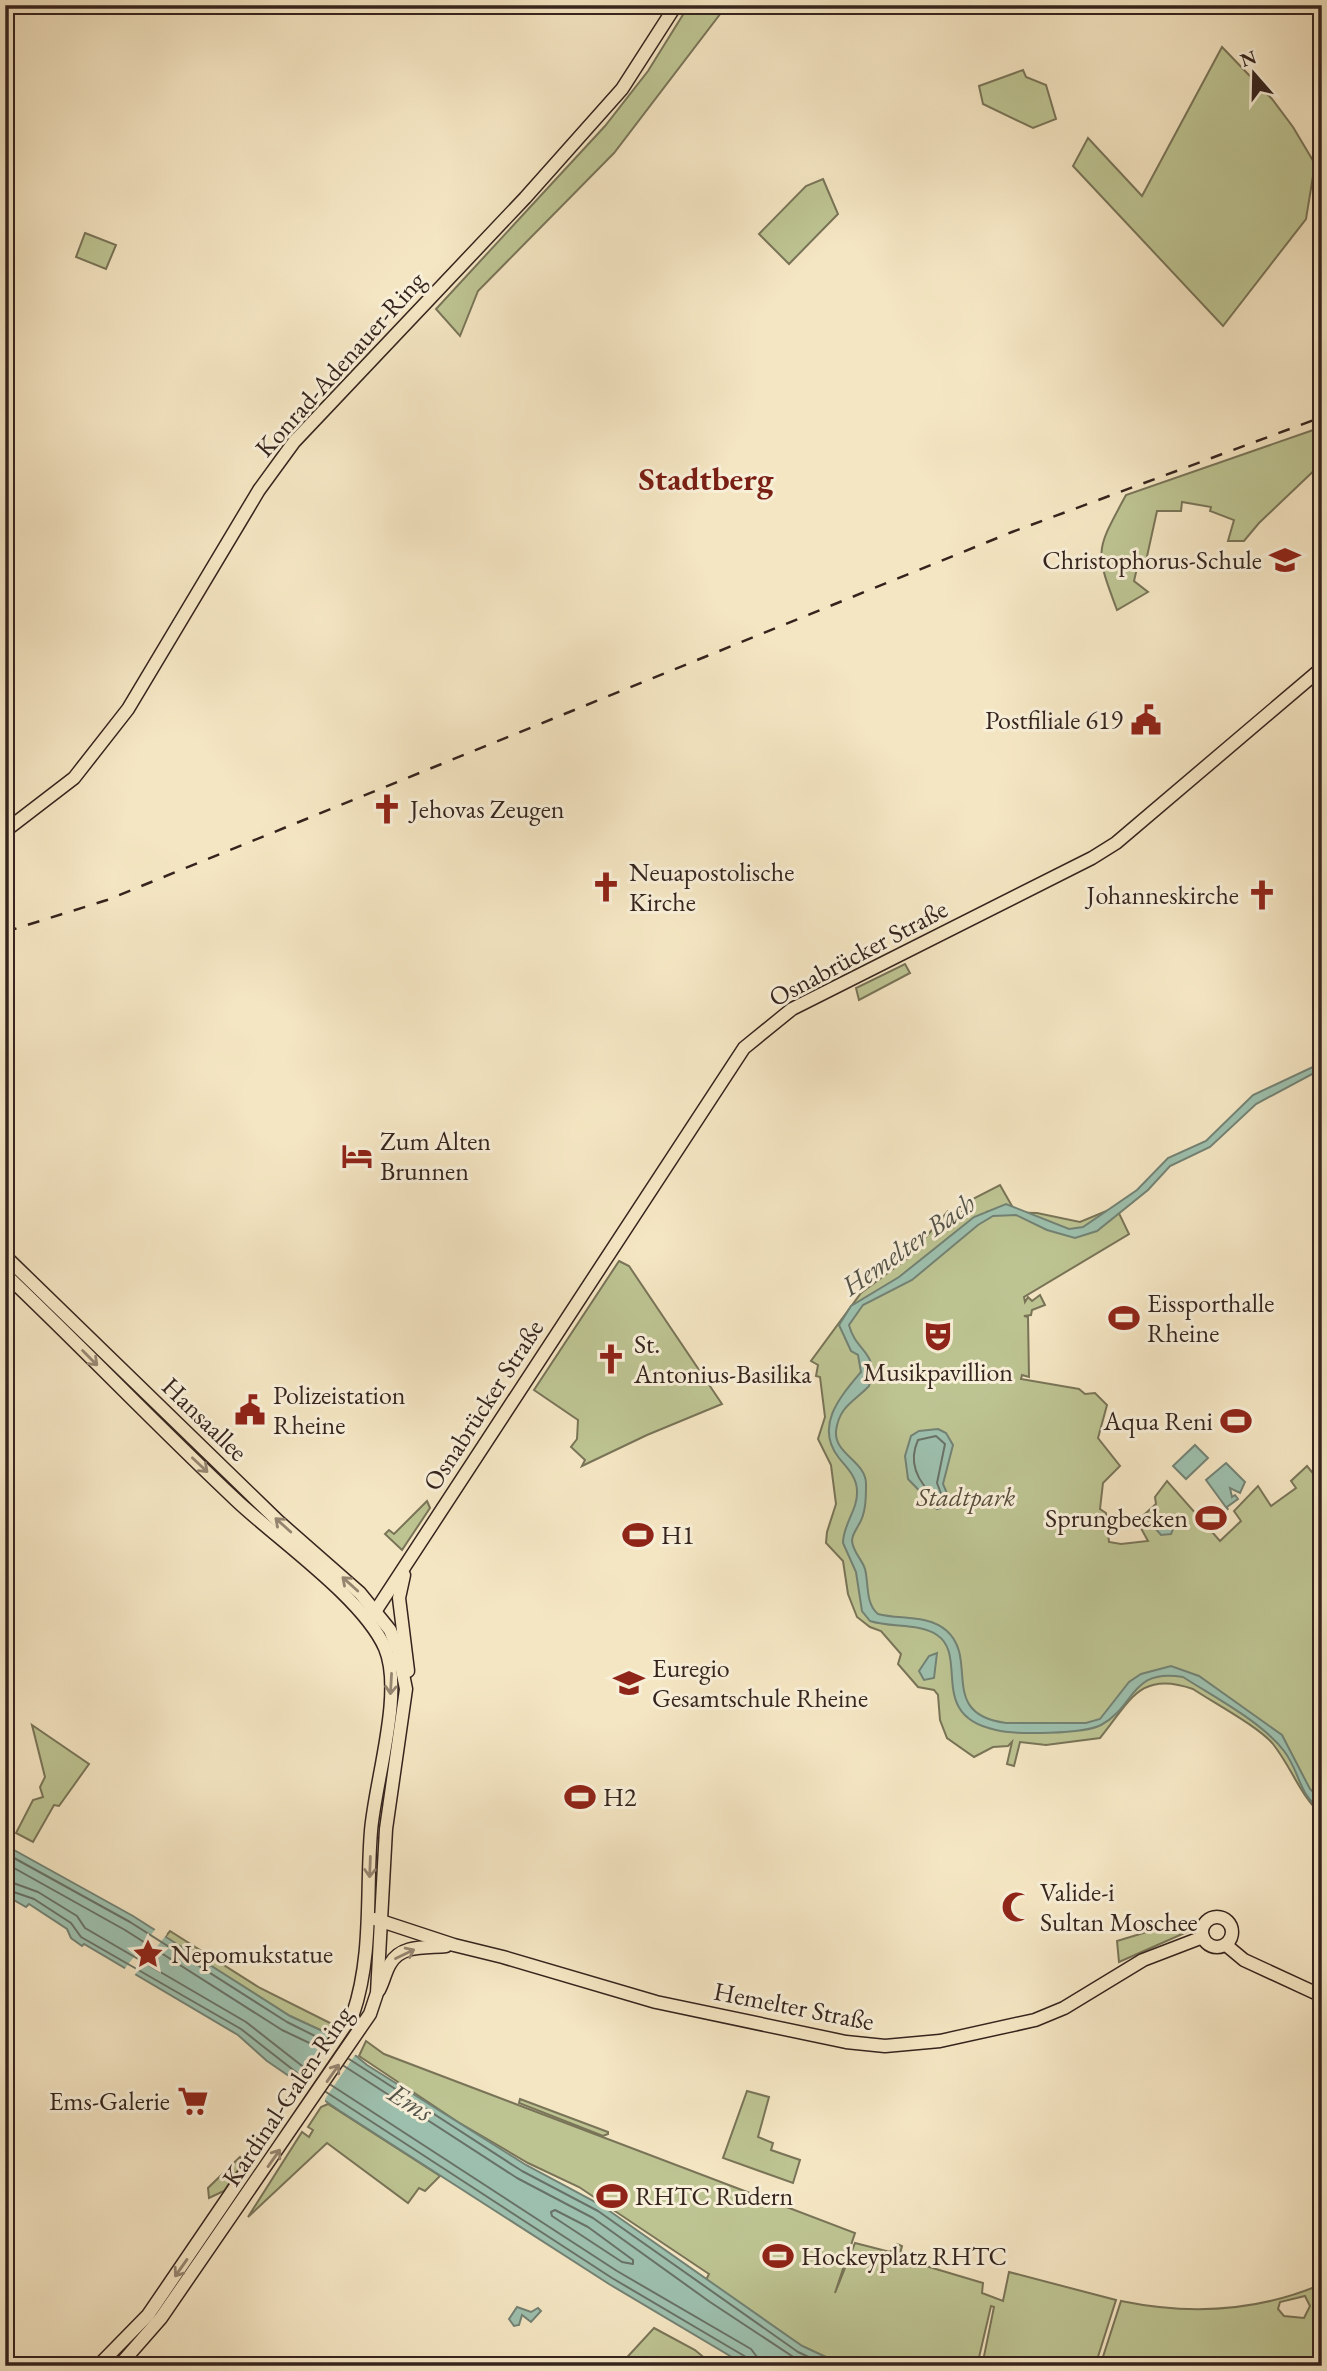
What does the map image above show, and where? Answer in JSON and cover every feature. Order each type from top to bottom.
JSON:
[{"type":"main road","name":"Konrad-Adenauer-Ring","points":[[5,831],[74,778],[122,718],[151,676],[259,490],[294,442],[525,198],[622,89],[676,5]]},
{"type":"main road","name":"Osnabrücker Straße","points":[[372,1616],[744,1048],[792,1009],[1092,858],[1116,843],[1322,668]]},
{"type":"main road","name":"Hansaallee","points":[[5,1256],[372,1616]]},
{"type":"main road","name":"Hansaallee","points":[[5,1274],[173,1440],[372,1616]]},
{"type":"main road","name":"Osnabrücker Straße","points":[[406,1689],[409,1660],[399,1598],[409,1561]]},
{"type":"main road","name":"Kardinal-Galen-Ring","points":[[119,2366],[161,2318],[299,2121],[366,2024],[377,1993],[386,1829],[406,1689],[395,1641],[372,1616]]},
{"type":"main road","name":"Kardinal-Galen-Ring","points":[[98,2366],[148,2315],[353,2014],[363,1979],[371,1830],[391,1684],[389,1659],[372,1616]]},
{"type":"main road","name":"Hemelter Straße","points":[[367,1916],[454,1945],[656,2002],[846,2042],[885,2046],[940,2040],[1035,2020],[1064,2008],[1143,1960],[1203,1937]]},
{"type":"main road","points":[[1226,1945],[1233,1933],[1232,1927],[1223,1918],[1207,1921],[1203,1937],[1213,1947],[1226,1945],[1244,1960],[1322,1997]]},
{"type":"main road","points":[[377,1993],[386,1980],[389,1965],[399,1954],[412,1949],[454,1945]]},
{"type":"green space","points":[[689,5],[727,5],[614,153],[478,291],[460,336],[436,309],[605,126],[648,71]]},
{"type":"green space","points":[[1222,47],[1272,99],[1315,164],[1306,219],[1223,326],[1073,166],[1088,138],[1142,196]]},
{"type":"green space","points":[[1023,70],[1026,77],[1046,85],[1056,119],[1033,128],[983,104],[979,86]]},
{"type":"green space","points":[[823,179],[838,214],[789,264],[759,234],[806,186]]},
{"type":"green space","points":[[85,233],[116,245],[106,269],[76,257]]},
{"type":"green space","points":[[1322,427],[1322,463],[1259,523],[1244,541],[1228,541],[1234,520],[1210,511],[1211,507],[1182,502],[1181,511],[1157,511],[1144,570],[1137,568],[1134,581],[1148,592],[1117,610],[1104,574],[1102,551],[1109,528],[1126,495]]},
{"type":"green space","points":[[905,964],[910,973],[859,1000],[856,988]]},
{"type":"green space","name":"Stadtpark","points":[[1000,1185],[1012,1206],[986,1212],[1037,1213],[1080,1222],[1116,1207],[1129,1234],[1024,1297],[1025,1302],[1028,1297],[1032,1301],[1040,1295],[1045,1305],[1032,1310],[1031,1315],[1024,1316],[1028,1317],[1029,1377],[1022,1375],[1021,1379],[1079,1389],[1085,1394],[1095,1393],[1107,1405],[1098,1438],[1120,1466],[1103,1483],[1100,1509],[1106,1513],[1109,1542],[1121,1544],[1148,1541],[1137,1521],[1156,1504],[1155,1497],[1167,1481],[1220,1541],[1241,1521],[1234,1511],[1258,1486],[1271,1506],[1296,1488],[1291,1481],[1307,1466],[1322,1484],[1322,1815],[1307,1798],[1280,1753],[1266,1737],[1193,1689],[1175,1684],[1160,1683],[1138,1692],[1100,1738],[1046,1745],[1020,1742],[1014,1766],[1007,1764],[1012,1742],[1008,1746],[993,1747],[974,1757],[947,1738],[940,1720],[938,1695],[934,1690],[918,1687],[898,1664],[901,1654],[881,1631],[857,1617],[848,1594],[843,1561],[826,1543],[836,1504],[831,1465],[818,1439],[825,1417],[820,1377],[816,1376],[818,1365],[811,1361],[861,1293],[909,1257],[948,1211],[961,1211],[961,1205]]},
{"type":"green space","points":[[619,1261],[629,1266],[722,1404],[582,1466],[585,1460],[571,1447],[577,1439],[578,1420],[534,1390]]},
{"type":"green space","points":[[427,1501],[430,1508],[402,1550],[385,1534],[389,1530],[394,1534]]},
{"type":"green space","points":[[32,1725],[89,1764],[59,1806],[54,1805],[33,1842],[16,1833],[33,1800],[43,1797],[40,1787],[45,1777]]},
{"type":"green space","points":[[1186,1920],[1191,1924],[1187,1932],[1119,1962],[1117,1941]]},
{"type":"green space","points":[[170,1931],[260,1988],[336,2026],[331,2035],[290,2016],[165,1937]]},
{"type":"green space","points":[[366,2041],[384,2054],[855,2233],[835,2293],[855,2243],[890,2252],[897,2244],[902,2246],[899,2258],[983,2283],[982,2293],[1003,2301],[1009,2272],[1116,2300],[1095,2366],[982,2366],[994,2307],[991,2306],[977,2366],[845,2366],[802,2346],[706,2280],[709,2274],[579,2187],[528,2163],[458,2122],[359,2056]]},
{"type":"green space","points":[[747,2091],[769,2097],[758,2137],[773,2143],[771,2150],[800,2160],[793,2183],[723,2158]]},
{"type":"green space","points":[[520,2099],[608,2134],[603,2136],[519,2103]]},
{"type":"green space","points":[[328,2104],[440,2176],[425,2191],[419,2188],[408,2203],[327,2143],[248,2217],[302,2132],[309,2137],[313,2130],[308,2127],[321,2107]]},
{"type":"green space","points":[[240,2157],[244,2161],[224,2191],[209,2198],[208,2188]]},
{"type":"green space","points":[[1322,2284],[1322,2366],[1100,2366],[1121,2301],[1172,2308],[1223,2308],[1297,2293]],"holes":[[[1305,2296],[1310,2306],[1304,2318],[1284,2316],[1278,2309],[1280,2302]]]},
{"type":"green space","points":[[654,2328],[695,2350],[714,2366],[619,2366]]},
{"type":"water","points":[[1322,1054],[1322,1066],[1318,1071],[1256,1104],[1210,1147],[1170,1166],[1148,1190],[1097,1231],[1075,1238],[1047,1230],[1016,1215],[993,1216],[978,1225],[912,1280],[863,1305],[849,1325],[869,1359],[872,1374],[869,1386],[840,1416],[836,1431],[840,1446],[865,1477],[864,1511],[852,1540],[865,1569],[871,1604],[878,1614],[923,1620],[947,1631],[956,1643],[966,1698],[973,1709],[985,1718],[1006,1723],[1086,1723],[1100,1719],[1129,1682],[1141,1674],[1171,1666],[1199,1676],[1282,1735],[1310,1789],[1322,1800],[1322,1811],[1303,1790],[1289,1759],[1275,1740],[1237,1711],[1183,1677],[1166,1676],[1143,1683],[1112,1717],[1092,1728],[1066,1732],[1018,1733],[975,1723],[962,1712],[955,1699],[950,1657],[946,1645],[937,1635],[913,1627],[870,1621],[862,1611],[856,1572],[843,1543],[857,1498],[857,1486],[832,1446],[829,1423],[838,1402],[861,1372],[858,1355],[851,1351],[839,1325],[851,1306],[899,1277],[974,1217],[1006,1204],[1069,1229],[1083,1227],[1137,1190],[1168,1158],[1206,1141],[1253,1095],[1313,1067]]},
{"type":"water","points":[[938,1429],[946,1433],[953,1445],[943,1484],[949,1498],[944,1507],[937,1509],[908,1479],[905,1456],[911,1436],[919,1431]]},
{"type":"water","points":[[1195,1445],[1208,1458],[1186,1479],[1173,1466]]},
{"type":"water","points":[[1226,1463],[1245,1482],[1240,1493],[1230,1488],[1232,1497],[1235,1495],[1238,1499],[1227,1507],[1228,1510],[1206,1480]]},
{"type":"water","points":[[1153,1511],[1175,1525],[1171,1534],[1161,1535],[1149,1521]]},
{"type":"water","points":[[937,1653],[934,1678],[924,1680],[919,1671],[929,1656]]},
{"type":"water","name":"Ems","points":[[5,1845],[133,1916],[290,2016],[331,2035],[367,2065],[526,2165],[601,2205],[802,2346],[845,2366],[747,2366],[609,2284],[340,2111],[267,2061],[238,2035],[84,1944],[82,1946],[71,1938],[67,1929],[29,1904],[26,1907],[5,1895]]},
{"type":"water","points":[[517,2307],[531,2312],[538,2308],[541,2311],[531,2322],[522,2315],[519,2325],[514,2326],[509,2319]]},
{"type":"pier","points":[[157,1927],[167,1934],[133,1977],[123,1971]]},
{"type":"pier","points":[[333,2032],[359,2054],[355,2055],[325,2099],[325,2104],[297,2085]]},
{"type":"railway","points":[[5,932],[107,900],[1012,532],[1322,417]]},
{"type":"place","name":"Christophorus-Schule","points":[[1285,560]]},
{"type":"place","name":"Postfiliale 619","points":[[1146,720]]},
{"type":"place","name":"Jehovas Zeugen","points":[[387,809]]},
{"type":"place","name":"Neuapostolische Kirche","points":[[606,887]]},
{"type":"place","name":"Johanneskirche","points":[[1262,895]]},
{"type":"place","name":"Zum Alten Brunnen","points":[[357,1156]]},
{"type":"place","name":"Eissporthalle Rheine","points":[[1124,1318]]},
{"type":"place","name":"Musikpavillion","points":[[938,1336]]},
{"type":"place","name":"St. Antonius-Basilika","points":[[611,1359]]},
{"type":"place","name":"Polizeistation Rheine","points":[[250,1410]]},
{"type":"place","name":"Aqua Reni","points":[[1236,1421]]},
{"type":"place","name":"Sprungbecken","points":[[1211,1518]]},
{"type":"place","name":"H1","points":[[638,1535]]},
{"type":"place","name":"Euregio Gesamtschule Rheine","points":[[629,1683]]},
{"type":"place","name":"H2","points":[[580,1797]]},
{"type":"place","name":"Valide-i Sultan Moschee","points":[[1017,1907]]},
{"type":"place","name":"Nepomukstatue","points":[[148,1954]]},
{"type":"place","name":"Ems-Galerie","points":[[193,2101]]},
{"type":"place","name":"RHTC Rudern","points":[[612,2196]]},
{"type":"place","name":"Hockeyplatz RHTC","points":[[778,2256]]},
{"type":"district","name":"Stadtberg","points":[[706,478]]},
{"type":"water label","name":"Hemelter Bach","points":[[908,1244]]}]
